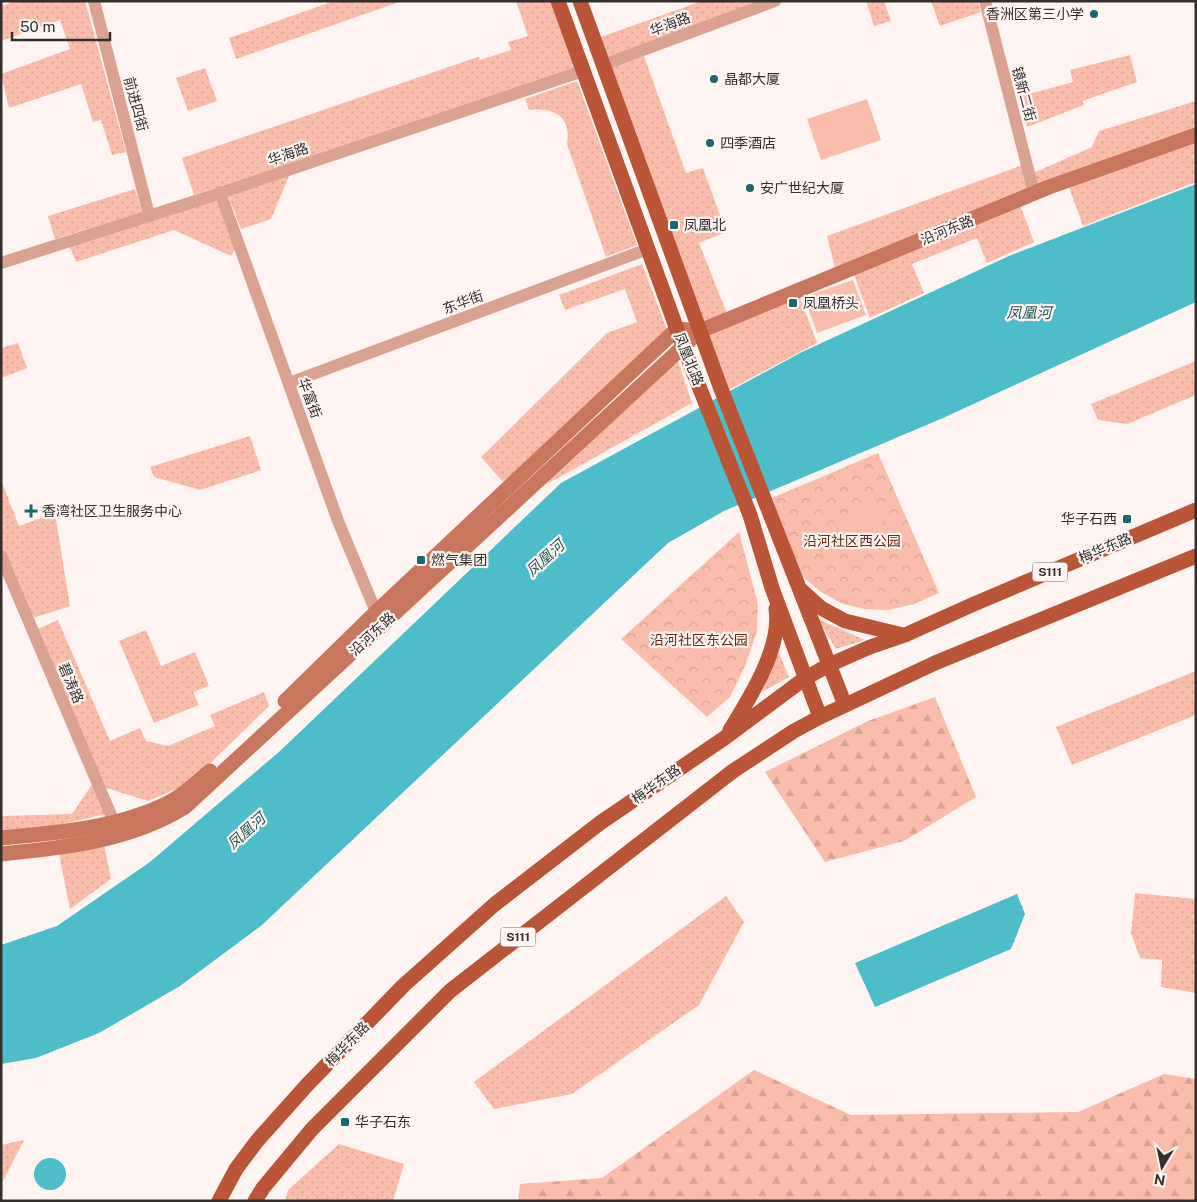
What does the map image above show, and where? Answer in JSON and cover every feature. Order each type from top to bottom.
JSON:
[{"type":"main road","name":"凤凰北路","points":[[558,1],[682,346],[746,505],[772,588],[804,679],[820,717]]},
{"type":"main road","name":"凤凰北路","points":[[580,1],[721,388],[845,705]]},
{"type":"main road","name":"梅华东路","points":[[219,1201],[236,1169],[257,1141],[307,1085],[404,985],[495,904],[600,823],[726,737],[804,679],[829,665],[870,647],[905,636],[974,604],[1196,510]]},
{"type":"main road","name":"S111","points":[[255,1201],[263,1188],[312,1129],[450,991],[733,771],[794,731],[820,717],[935,663],[1196,556]]},
{"type":"main road","points":[[797,586],[821,608],[844,621],[905,636]]},
{"type":"main road","points":[[726,737],[757,685],[771,652],[777,618],[772,588]]},
{"type":"street","name":"前进四街","points":[[94,1],[149,215]]},
{"type":"street","name":"华海路","points":[[603,65],[775,1]]},
{"type":"street","name":"镜新二街","points":[[985,1],[1034,194]]},
{"type":"street","name":"华海路","points":[[1,263],[583,71]]},
{"type":"street","name":"沿河东路","points":[[1,854],[56,847],[118,835],[157,822],[184,807],[700,331],[1034,194],[1196,135]]},
{"type":"street","name":"华富街","points":[[220,192],[338,521],[376,612]]},
{"type":"street","name":"东华街","points":[[289,383],[648,249]]},
{"type":"street","name":"沿河东路","points":[[1,838],[114,822],[171,802],[189,789],[276,710],[376,612],[677,329],[700,331]]},
{"type":"street","name":"碧涛路","points":[[1,556],[114,822]]},
{"type":"green space","points":[[16,1],[85,1],[126,152],[112,155],[101,120],[93,122],[81,84],[9,108],[1,74],[70,49],[60,20],[1,41],[1,6]]},
{"type":"green space","points":[[334,1],[402,1],[236,59],[229,38]]},
{"type":"green space","points":[[516,1],[552,1],[577,69],[194,195],[182,158],[478,57],[480,60],[511,50],[508,42],[528,36]]},
{"type":"green space","points":[[702,1],[765,1],[605,60],[598,38]]},
{"type":"green space","points":[[866,1],[884,1],[891,21],[874,26]]},
{"type":"green space","points":[[931,1],[978,1],[981,12],[940,26]]},
{"type":"green space","points":[[1130,55],[1137,82],[1082,101],[1084,105],[1027,127],[1018,97],[1073,82],[1070,70]]},
{"type":"green space","points":[[644,56],[686,173],[703,168],[726,232],[699,243],[728,316],[701,326],[607,68]]},
{"type":"green space","points":[[205,68],[217,101],[188,111],[176,78]]},
{"type":"green space","points":[[577,81],[637,245],[606,257],[567,144],[567,126],[564,120],[559,115],[546,110],[529,110],[525,99]]},
{"type":"green space","points":[[867,99],[881,140],[821,160],[807,119]]},
{"type":"green space","points":[[1196,101],[1196,130],[1037,188],[1033,173],[1092,147],[1099,131]]},
{"type":"green space","points":[[1196,136],[1196,182],[1083,226],[1067,182]]},
{"type":"green space","points":[[1023,165],[1030,190],[836,272],[827,236]]},
{"type":"green space","points":[[290,174],[271,219],[241,229],[228,195]]},
{"type":"green space","points":[[135,189],[142,212],[55,239],[48,216]]},
{"type":"green space","points":[[218,197],[236,246],[231,256],[174,230],[76,262],[69,244]]},
{"type":"green space","points":[[1020,205],[1034,242],[987,263],[977,238],[912,264],[924,293],[870,318],[853,272]]},
{"type":"green space","points":[[642,264],[670,338],[503,482],[481,457],[607,333],[637,322],[625,289],[565,310],[559,295]]},
{"type":"green space","points":[[853,280],[866,315],[817,333],[804,297]]},
{"type":"green space","points":[[799,295],[817,343],[725,392],[704,333]]},
{"type":"green space","points":[[18,343],[27,368],[1,378],[1,348]]},
{"type":"green space","points":[[675,352],[692,403],[549,483],[540,472]]},
{"type":"green space","points":[[1196,361],[1196,395],[1127,424],[1098,420],[1091,404]]},
{"type":"green space","points":[[250,436],[261,470],[200,490],[154,477],[150,467]]},
{"type":"green space","name":"沿河社区西公园","points":[[878,453],[939,593],[914,604],[889,610],[865,609],[843,604],[821,592],[802,576],[772,498]]},
{"type":"green space","points":[[1,480],[19,526],[55,513],[70,606],[30,619],[1,550]]},
{"type":"green space","points":[[876,505],[886,529],[843,546],[834,522]]},
{"type":"green space","name":"沿河社区东公园","points":[[739,532],[758,604],[757,631],[746,664],[730,697],[707,717],[621,639]]},
{"type":"green space","points":[[818,619],[865,640],[836,649]]},
{"type":"green space","points":[[58,620],[110,741],[140,728],[146,741],[168,746],[215,726],[210,715],[264,692],[269,706],[190,783],[148,801],[100,786],[35,630]]},
{"type":"green space","points":[[146,630],[161,666],[195,652],[209,686],[193,692],[199,705],[154,723],[119,641]]},
{"type":"green space","points":[[773,639],[789,677],[762,692]]},
{"type":"green space","points":[[1196,671],[1196,715],[1072,765],[1056,727]]},
{"type":"green space","points":[[935,697],[976,797],[904,841],[825,862],[765,772],[868,721]]},
{"type":"green space","points":[[93,783],[106,814],[1,838],[1,816],[72,814]]},
{"type":"green space","points":[[100,825],[111,879],[70,909],[55,834]]},
{"type":"green space","points":[[1135,893],[1196,899],[1196,993],[1161,987],[1162,960],[1140,958],[1131,933]]},
{"type":"green space","points":[[726,896],[744,922],[699,1005],[572,1094],[494,1109],[474,1082]]},
{"type":"green space","points":[[754,1070],[851,1115],[1078,1112],[1164,1074],[1196,1079],[1196,1201],[518,1201],[520,1184],[602,1178]]},
{"type":"green space","points":[[24,1140],[2,1183],[1,1183],[1,1145]]},
{"type":"green space","points":[[339,1144],[404,1164],[393,1201],[285,1201],[288,1190]]},
{"type":"water","name":"凤凰河","points":[[1196,184],[1196,302],[943,418],[724,511],[668,543],[262,925],[180,986],[99,1033],[36,1058],[1,1064],[1,945],[57,926],[150,862],[280,751],[561,483],[800,353],[1009,256]]},
{"type":"water","points":[[1017,894],[1025,914],[1011,949],[875,1007],[855,963]]},
{"type":"water","points":[[50,1158],[56,1159],[61,1163],[65,1168],[65,1180],[61,1185],[56,1189],[50,1190],[44,1189],[39,1185],[35,1180],[34,1174],[35,1168],[39,1163],[44,1159]]},
{"type":"place","name":"香洲区第三小学","points":[[1094,14]]},
{"type":"place","name":"晶都大厦","points":[[714,79]]},
{"type":"place","name":"四季酒店","points":[[710,143]]},
{"type":"place","name":"安广世纪大厦","points":[[750,188]]},
{"type":"place","name":"凤凰北","points":[[674,225]]},
{"type":"place","name":"凤凰桥头","points":[[793,303]]},
{"type":"place","name":"香湾社区卫生服务中心","points":[[31,511]]},
{"type":"place","name":"华子石西","points":[[1127,519]]},
{"type":"place","name":"燃气集团","points":[[421,560]]},
{"type":"place","name":"华子石东","points":[[345,1122]]}]
